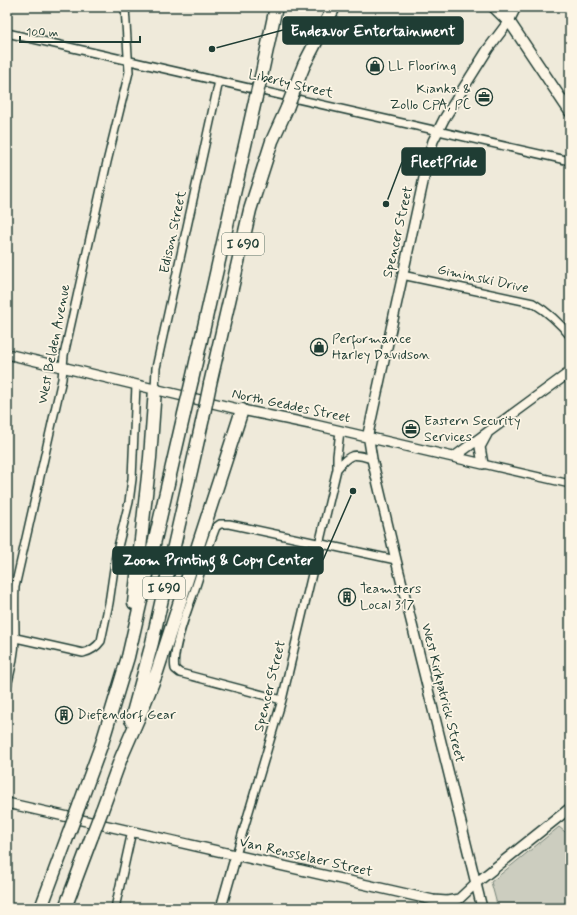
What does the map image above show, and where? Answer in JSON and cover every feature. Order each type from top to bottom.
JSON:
[{"type":"highway","name":"I 690","points":[[41,908],[102,743],[130,649],[276,7]]},
{"type":"highway","name":"I 690","points":[[65,908],[121,758],[152,643],[250,210],[272,141],[304,65],[334,7]]},
{"type":"highway","points":[[495,7],[509,21]]},
{"type":"highway","points":[[506,7],[509,21]]},
{"type":"highway","points":[[120,685],[125,644],[135,597],[150,458],[155,389]]},
{"type":"highway","points":[[121,758],[142,712],[157,672],[242,410]]},
{"type":"main road","points":[[509,21],[570,112]]},
{"type":"street","name":"West Belden Avenue","points":[[7,686],[14,652],[15,587],[62,379],[64,355],[107,162],[129,72],[125,7]]},
{"type":"street","name":"Spencer Street","points":[[368,437],[429,155],[438,130],[488,48],[509,21],[516,7]]},
{"type":"street","name":"Liberty Street","points":[[7,33],[570,161]]},
{"type":"street","name":"Edison Street","points":[[155,389],[156,368],[219,81]]},
{"type":"street","name":"Giminski Drive","points":[[402,275],[533,303],[546,311],[570,336]]},
{"type":"street","name":"North Geddes Street","points":[[7,354],[242,410],[368,437],[570,484]]},
{"type":"street","points":[[454,457],[570,372]]},
{"type":"street","points":[[7,636],[83,653],[90,651],[99,643],[104,630],[116,555],[129,502],[132,479],[136,384]]},
{"type":"street","name":"Spencer Street","points":[[221,908],[282,700],[337,469],[340,431]]},
{"type":"street","points":[[483,464],[480,447],[487,434]]},
{"type":"street","name":"West Kirkpatrick Street","points":[[368,437],[396,560],[482,908]]},
{"type":"street","points":[[337,469],[346,458],[354,455],[360,455],[372,459]]},
{"type":"street","points":[[282,700],[180,674],[174,669],[183,624],[216,527],[220,524],[229,524],[396,560]]},
{"type":"street","name":"Van Rensselaer Street","points":[[7,803],[433,900],[447,901],[459,899],[476,883],[570,808]]},
{"type":"street","points":[[115,908],[132,832]]},
{"type":"shaded area","points":[[559,827],[570,836],[570,908],[498,908],[491,882]]},
{"type":"place","name":"Endeavor Entertainment","points":[[212,49]]},
{"type":"place","name":"LL Flooring","points":[[375,66]]},
{"type":"place","name":"Kianka & Zollo CPA, PC","points":[[484,97]]},
{"type":"place","name":"FleetPride","points":[[386,204]]},
{"type":"place","name":"Performance Harley Davidson","points":[[319,347]]},
{"type":"place","name":"Eastern Security Services","points":[[411,429]]},
{"type":"place","name":"Zoom Printing & Copy Center","points":[[353,491]]},
{"type":"place","name":"Teamsters Local 317","points":[[347,597]]},
{"type":"place","name":"Diefendorf Gear","points":[[64,715]]}]
